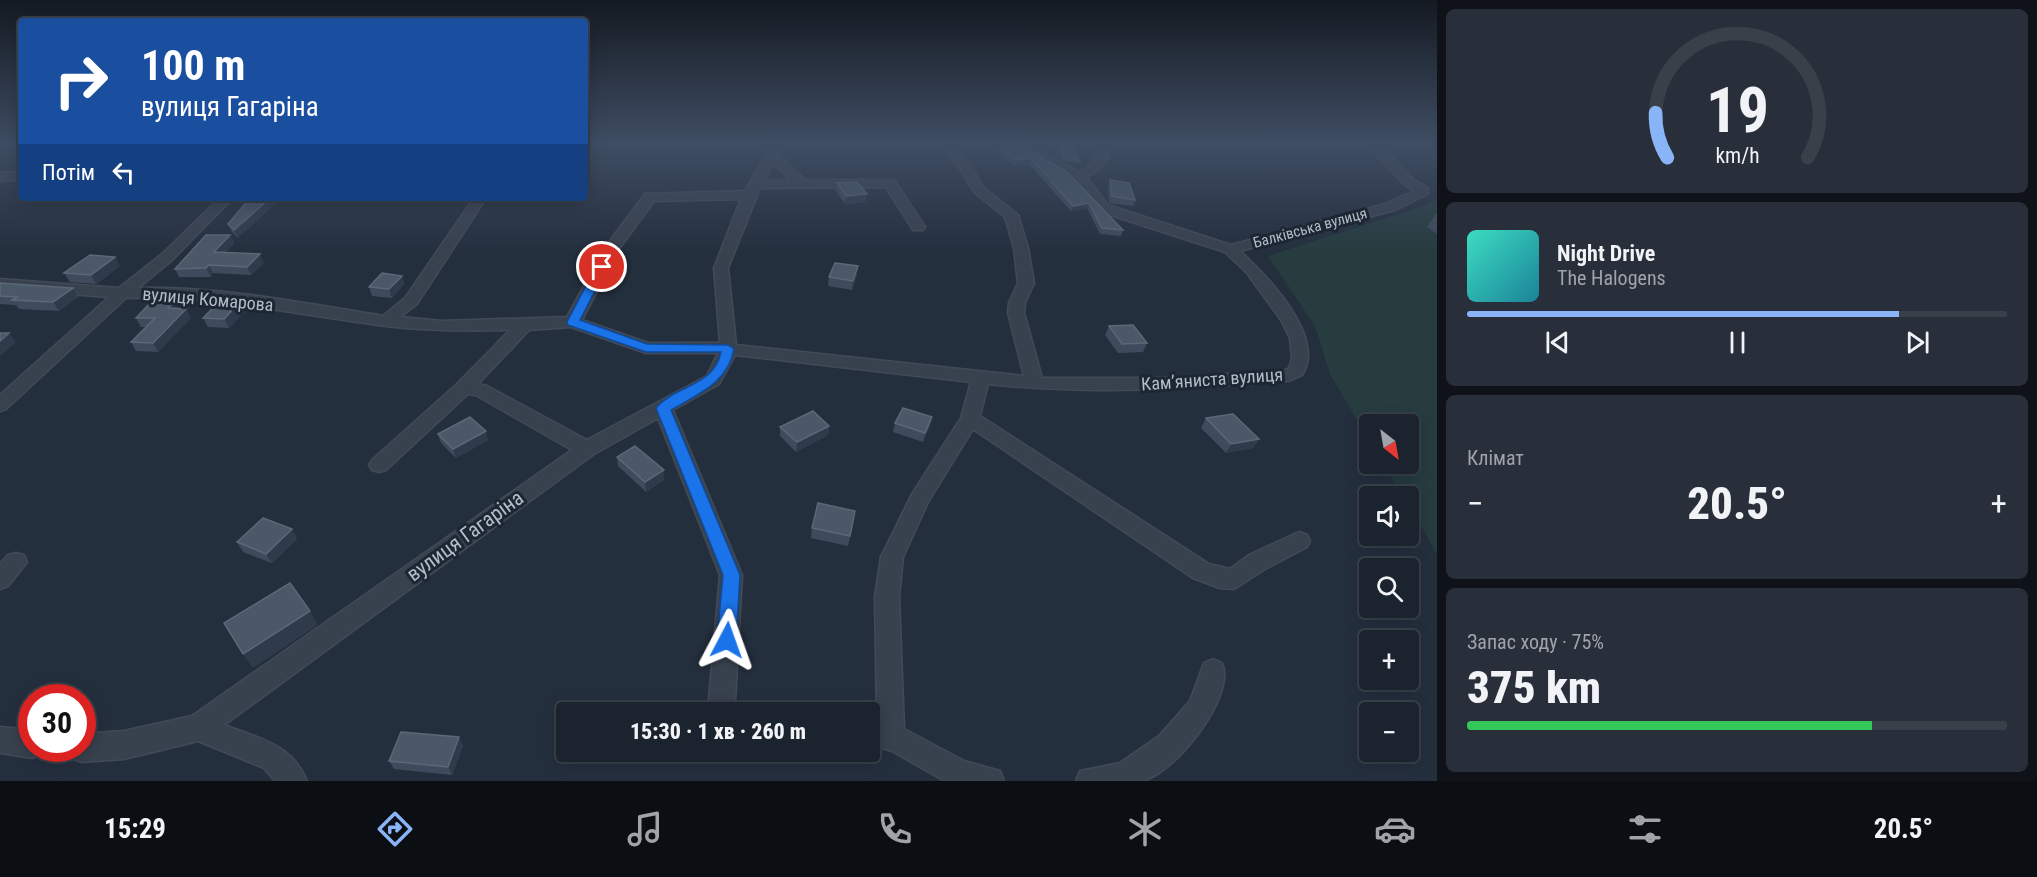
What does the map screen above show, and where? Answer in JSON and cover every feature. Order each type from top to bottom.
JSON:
[{"type":"street","name":"вулиця Гагаріна","points":[[198,728],[587,449],[713,380],[725,364],[728,349],[729,328],[719,280],[721,268],[758,179]]},
{"type":"street","points":[[799,179],[803,184]]},
{"type":"street","points":[[972,179],[978,189],[1011,215],[1021,248],[1026,283],[1017,303],[1016,313],[1035,383]]},
{"type":"street","name":"Камʼяниста вулиця","points":[[728,349],[861,362],[981,378],[1082,386],[1206,382],[1288,375],[1296,371],[1301,359],[1298,338],[1289,319],[1252,270],[1230,249],[1103,208],[1081,179]]},
{"type":"street","points":[[1407,179],[1424,191]]},
{"type":"street","points":[[573,322],[611,249],[650,197],[803,184],[890,183],[918,227]]},
{"type":"street","name":"Балківська вулиця","points":[[1230,249],[1390,207],[1437,184]]},
{"type":"street","points":[[0,284],[122,293],[167,257],[224,201]]},
{"type":"street","points":[[386,321],[411,301],[478,201]]},
{"type":"street","name":"вулиця Комарова","points":[[0,405],[122,293],[166,292],[315,309],[386,321],[442,326],[524,325]]},
{"type":"street","points":[[379,465],[464,387],[524,325],[573,322],[646,348],[728,349]]},
{"type":"street","points":[[981,378],[970,418],[919,500],[892,557],[887,597],[880,733],[969,780],[990,781]]},
{"type":"street","points":[[464,387],[481,390],[587,449]]},
{"type":"street","points":[[663,408],[731,575],[722,702]]},
{"type":"street","points":[[970,418],[1172,554],[1201,571],[1220,578],[1234,579],[1257,562],[1299,541]]},
{"type":"street","points":[[0,579],[16,562]]},
{"type":"street","points":[[1090,781],[1118,778],[1149,760],[1175,740],[1194,719],[1206,698],[1213,671]]},
{"type":"street","points":[[96,747],[124,745],[198,728],[274,758],[293,781]]},
{"type":"street","points":[[0,740],[18,742]]},
{"type":"green space","points":[[1437,200],[1437,554],[1419,523],[1419,486],[1397,486],[1389,474],[1419,474],[1419,414],[1359,414],[1359,424],[1330,374],[1315,326],[1268,256]]},
{"type":"building","points":[[1050,179],[1074,179],[1123,230],[1102,228],[1089,203],[1073,206]]},
{"type":"building","points":[[1110,180],[1129,183],[1135,200],[1112,196]]},
{"type":"building","points":[[857,182],[867,194],[846,196],[837,183]]},
{"type":"building","points":[[247,201],[267,201],[234,230],[228,224]]},
{"type":"building","points":[[206,235],[230,235],[214,252],[260,254],[247,267],[209,265],[206,268],[175,269]]},
{"type":"building","points":[[90,255],[115,257],[91,275],[64,273]]},
{"type":"building","points":[[835,263],[858,266],[853,281],[829,277]]},
{"type":"building","points":[[382,273],[402,276],[389,289],[369,287]]},
{"type":"building","points":[[0,283],[73,288],[53,302],[12,300],[17,297],[0,296]]},
{"type":"building","points":[[221,300],[241,301],[224,319],[203,318]]},
{"type":"building","points":[[151,302],[174,302],[168,308],[186,309],[153,343],[131,342],[155,318],[136,318]]},
{"type":"building","points":[[1133,325],[1147,343],[1122,344],[1109,326]]},
{"type":"building","points":[[0,333],[9,333],[0,341]]},
{"type":"building","points":[[903,408],[932,417],[925,433],[895,423]]},
{"type":"building","points":[[813,411],[829,426],[797,442],[780,427]]},
{"type":"building","points":[[1233,414],[1259,439],[1231,444],[1206,418]]},
{"type":"building","points":[[470,417],[486,431],[453,449],[438,434]]},
{"type":"building","points":[[635,446],[664,470],[645,482],[617,457]]},
{"type":"building","points":[[818,503],[855,511],[850,536],[812,528]]},
{"type":"building","points":[[263,518],[292,529],[266,554],[237,542]]},
{"type":"building","points":[[290,583],[310,611],[243,654],[224,623]]},
{"type":"building","points":[[401,732],[459,737],[448,767],[389,761]]},
{"type":"route","points":[[602,267],[573,322],[629,344],[646,348],[667,350],[711,346],[728,349],[725,364],[713,380],[663,408],[731,575],[727,640]]}]
